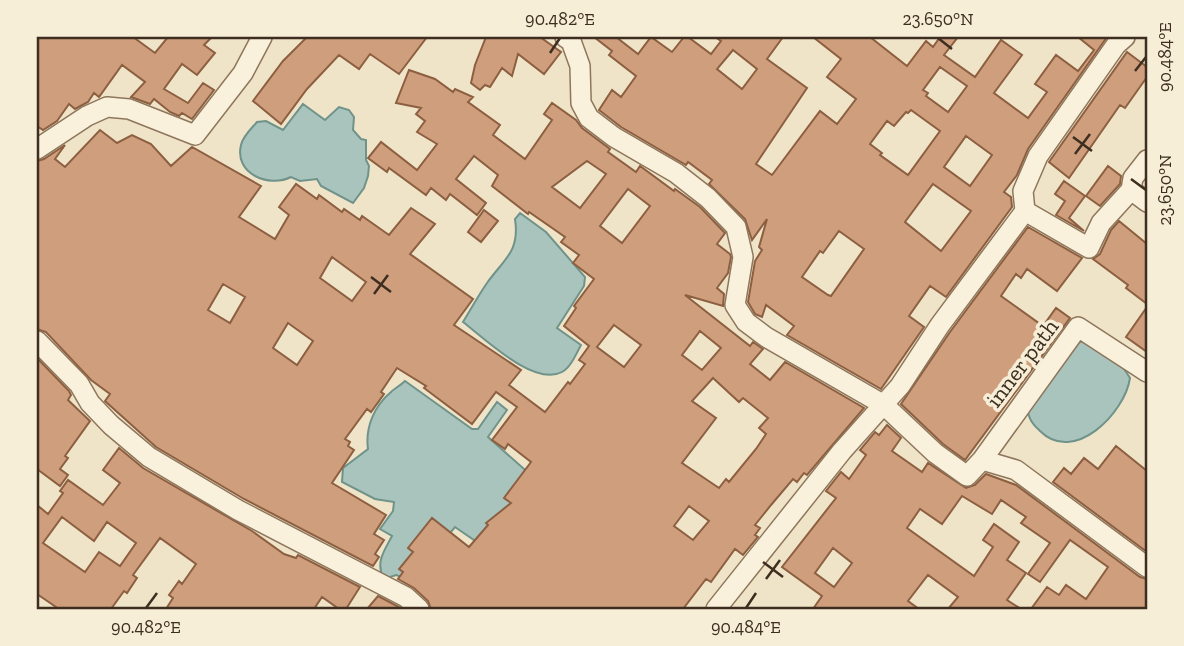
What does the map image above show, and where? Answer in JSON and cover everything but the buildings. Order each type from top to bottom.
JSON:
[{"type":"street","points":[[37,149],[87,116],[107,107],[129,109],[195,135],[243,73],[262,37]]},
{"type":"street","points":[[565,37],[570,41],[580,66],[581,103],[589,118],[614,137],[676,173],[708,198],[736,227],[743,257],[734,305],[746,322],[766,337],[884,405],[935,453],[967,476],[982,460],[1016,471],[1147,567]]},
{"type":"street","points":[[716,609],[842,451],[884,405],[1025,211],[1023,191],[1038,156],[1116,45],[1125,37]]},
{"type":"street","points":[[1025,211],[1089,248],[1101,223],[1131,191],[1133,178],[1147,160]]},
{"type":"street","points":[[1131,191],[1147,202]]},
{"type":"street","name":"inner path","points":[[982,460],[1078,327],[1147,372]]},
{"type":"street","points":[[37,341],[79,384],[90,403],[111,425],[149,457],[237,510],[396,591],[419,609]]},
{"type":"water","points":[[303,104],[325,120],[339,107],[349,110],[354,117],[353,130],[361,139],[366,140],[368,176],[364,188],[353,203],[321,186],[317,179],[300,181],[291,177],[273,181],[255,176],[243,164],[240,155],[242,142],[257,122],[266,121],[283,130]]},
{"type":"water","points":[[520,213],[546,232],[585,277],[584,286],[557,328],[581,345],[565,370],[551,375],[538,373],[510,359],[463,322],[513,247],[515,219]]},
{"type":"water","points":[[1085,341],[1119,361],[1130,378],[1126,392],[1119,406],[1096,430],[1068,442],[1053,440],[1035,426],[1027,408],[1075,343]]},
{"type":"water","points":[[405,381],[472,429],[478,429],[497,402],[507,410],[488,437],[533,477],[487,549],[455,527],[411,580],[396,575],[384,579],[380,562],[392,536],[380,529],[393,511],[394,502],[375,499],[342,482],[343,468],[368,449],[369,425],[375,411],[385,398]]}]
